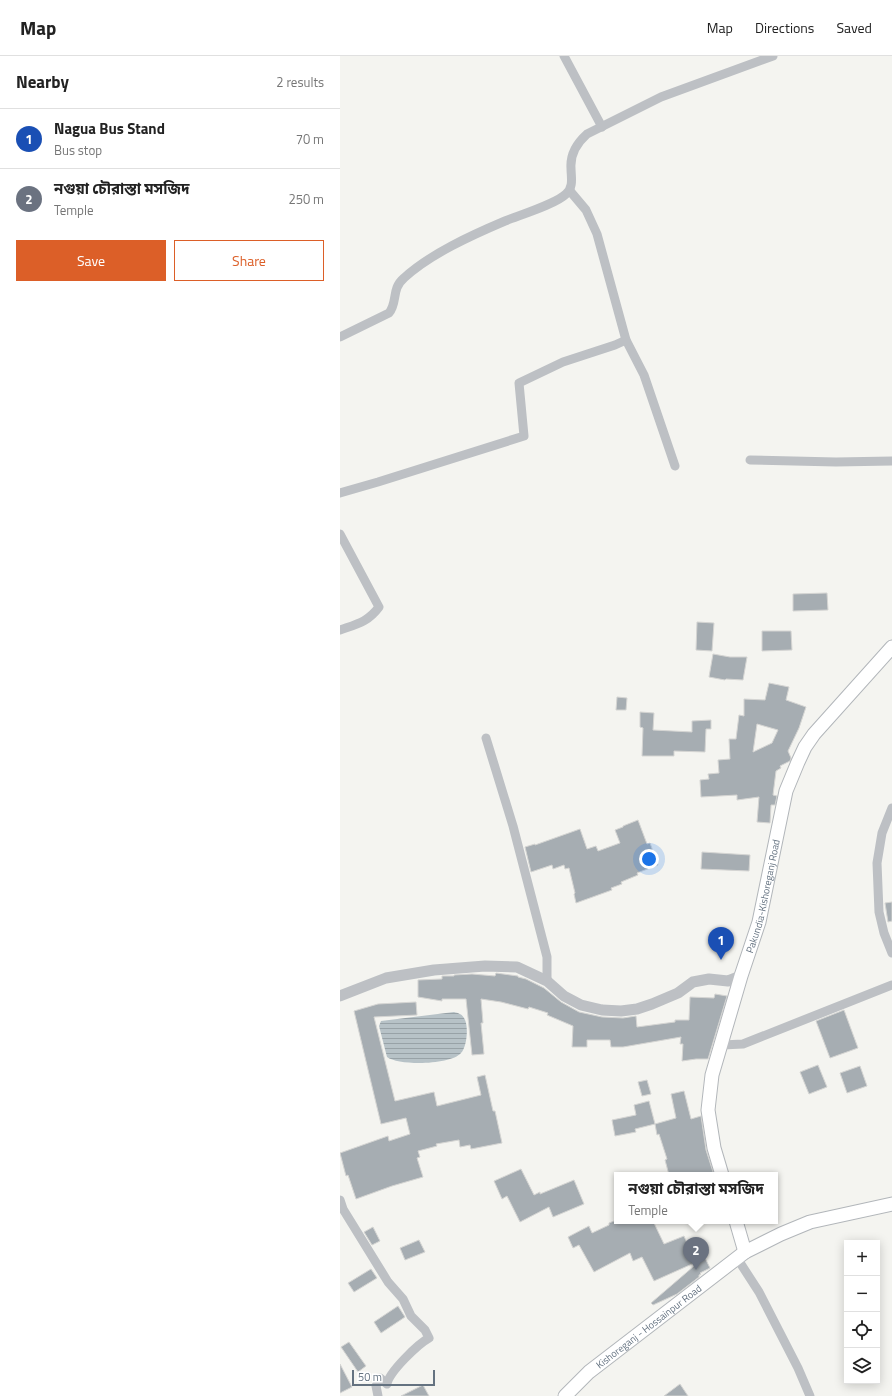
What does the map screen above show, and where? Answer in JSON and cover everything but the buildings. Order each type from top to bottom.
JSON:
[{"type":"main road","name":"Pakundia-Kishoreganj Road","points":[[721,1172],[714,1148],[708,1110],[712,1075],[758,922],[786,791],[805,747],[814,734],[892,648]]},
{"type":"main road","name":"Kishoreganj - Hossainpur Road","points":[[565,1396],[589,1372],[741,1255],[782,1234],[810,1222],[892,1204]]},
{"type":"main road","points":[[736,1224],[741,1255]]},
{"type":"street","points":[[564,56],[602,126]]},
{"type":"street","points":[[340,337],[389,313],[392,309],[398,284],[405,276],[423,263],[463,240],[566,196],[570,191],[572,180],[570,168],[574,150],[578,143],[587,134],[661,97],[773,56]]},
{"type":"street","points":[[570,191],[586,210],[597,234],[626,340],[644,375],[676,466]]},
{"type":"street","points":[[340,493],[524,436],[519,382],[563,362],[615,346],[626,340]]},
{"type":"street","points":[[750,460],[836,462],[892,461]]},
{"type":"street","points":[[340,534],[379,606],[373,615],[365,622],[340,630]]},
{"type":"street","points":[[486,738],[513,826],[547,957],[547,981]]},
{"type":"street","points":[[892,808],[882,833],[878,863],[878,884],[879,912],[884,933],[892,953]]},
{"type":"street","points":[[340,996],[386,978],[434,970],[485,966],[517,967],[547,981],[564,996],[581,1005],[602,1010],[621,1011],[637,1009],[652,1004],[678,993],[693,982],[709,978],[728,980],[741,976]]},
{"type":"street","points":[[722,1045],[743,1044],[892,985]]},
{"type":"street","points":[[340,1200],[343,1209],[373,1259],[388,1282],[403,1299],[411,1316],[425,1330],[429,1338],[396,1367],[390,1375],[387,1384],[380,1378],[376,1386],[378,1396]]},
{"type":"street","points":[[741,1255],[798,1368],[810,1396]]},
{"type":"shaded area","points":[[454,1012],[460,1014],[466,1021],[466,1041],[461,1053],[447,1060],[425,1063],[402,1062],[387,1057],[379,1026],[381,1021]]},
{"type":"place","name":"Nagua Bus Stand","points":[[721,960]]},
{"type":"place","name":"নগুয়া চৌরাস্তা মসজিদ","points":[[696,1270]]}]
